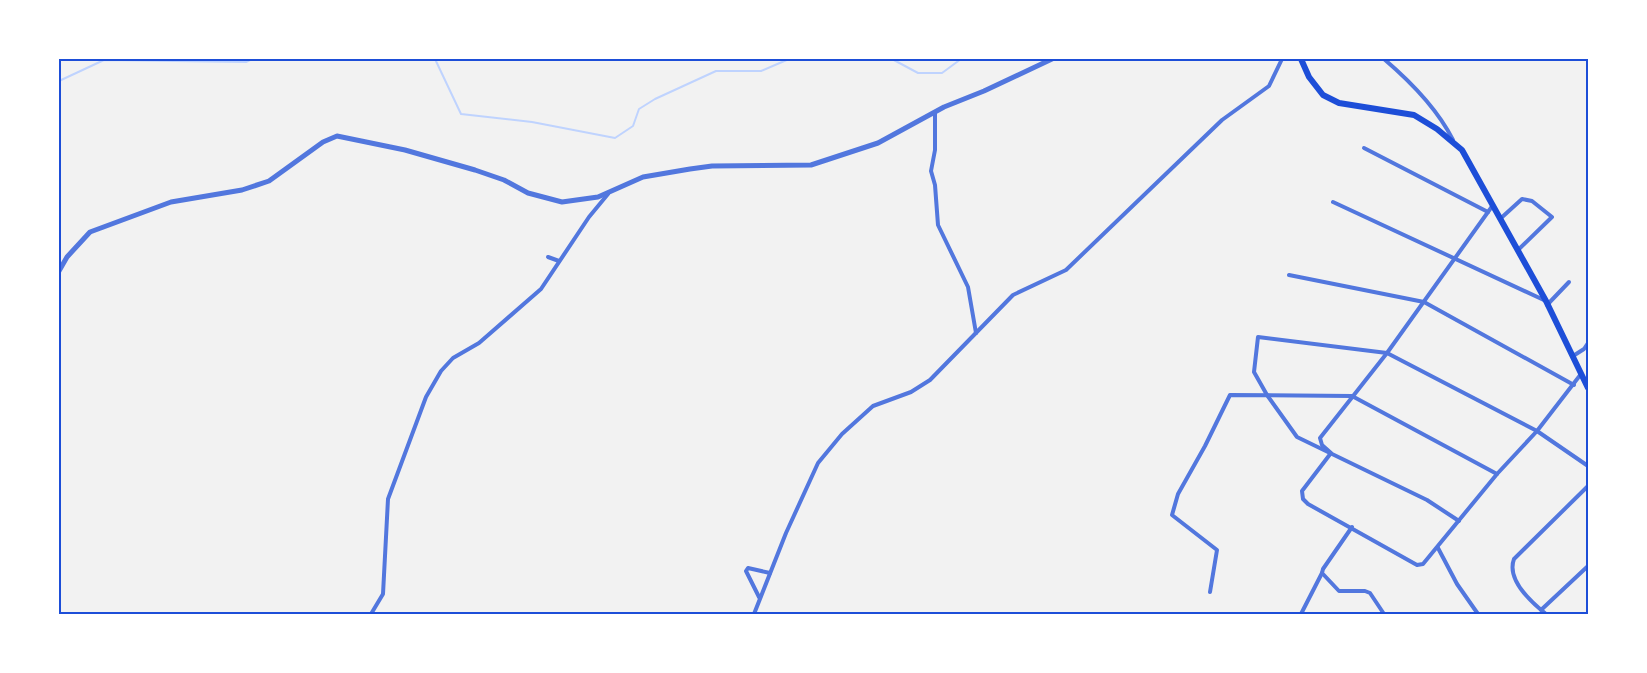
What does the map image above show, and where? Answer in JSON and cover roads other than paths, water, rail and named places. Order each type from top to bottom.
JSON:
[{"type":"main road","points":[[1301,59],[1309,77],[1323,95],[1334,101],[1356,107],[1414,115],[1453,141],[1462,150],[1547,303],[1588,388]]},
{"type":"street","points":[[59,271],[67,257],[90,232],[171,202],[242,190],[269,181],[330,137],[337,136],[405,150],[504,180],[528,193],[552,201],[573,201],[608,194],[643,178],[690,169],[712,166],[811,165],[822,162],[878,143],[935,112],[1052,59]]},
{"type":"street","points":[[754,614],[759,598],[818,463],[842,434],[873,406],[911,392],[930,380],[1013,295],[1066,270],[1222,120],[1269,86],[1282,59]]},
{"type":"street","points":[[1384,59],[1400,71],[1431,107],[1446,125],[1453,141]]},
{"type":"street","points":[[935,112],[935,150],[930,171],[935,185],[938,225],[968,287],[976,333]]},
{"type":"street","points":[[1364,148],[1488,212]]},
{"type":"street","points":[[371,614],[383,594],[388,499],[426,397],[441,371],[453,358],[479,343],[538,292],[589,217],[608,194]]},
{"type":"street","points":[[1500,219],[1522,199],[1532,201],[1552,216],[1517,251]]},
{"type":"street","points":[[1333,202],[1547,303],[1568,282]]},
{"type":"street","points":[[1331,453],[1322,445],[1320,438],[1387,353],[1493,205]]},
{"type":"street","points":[[548,257],[558,261]]},
{"type":"street","points":[[1289,275],[1424,302],[1574,385]]},
{"type":"street","points":[[1459,521],[1427,500],[1297,437],[1267,395],[1254,372],[1258,337],[1387,353],[1537,431],[1588,466]]},
{"type":"street","points":[[1573,356],[1584,349],[1588,343]]},
{"type":"street","points":[[1331,453],[1302,491],[1303,499],[1308,504],[1417,565],[1427,562],[1497,474],[1537,431],[1581,374]]},
{"type":"street","points":[[1210,592],[1217,550],[1172,515],[1176,501],[1230,395],[1352,396],[1497,474]]},
{"type":"street","points":[[1546,614],[1515,581],[1511,566],[1514,559],[1588,486]]},
{"type":"street","points":[[1301,614],[1322,573],[1322,569],[1352,527]]},
{"type":"street","points":[[1438,548],[1457,584],[1478,614]]},
{"type":"street","points":[[1541,610],[1588,566]]},
{"type":"street","points":[[759,598],[746,571],[748,568],[770,573]]},
{"type":"street","points":[[1322,573],[1339,591],[1365,591],[1370,594],[1384,614]]},
{"type":"waterway","points":[[59,81],[104,60],[246,62],[252,59]]},
{"type":"waterway","points":[[435,59],[461,114],[532,122],[615,138],[633,126],[639,109],[655,99],[716,71],[761,71],[789,59]]},
{"type":"waterway","points":[[892,59],[918,73],[942,73],[961,59]]}]
